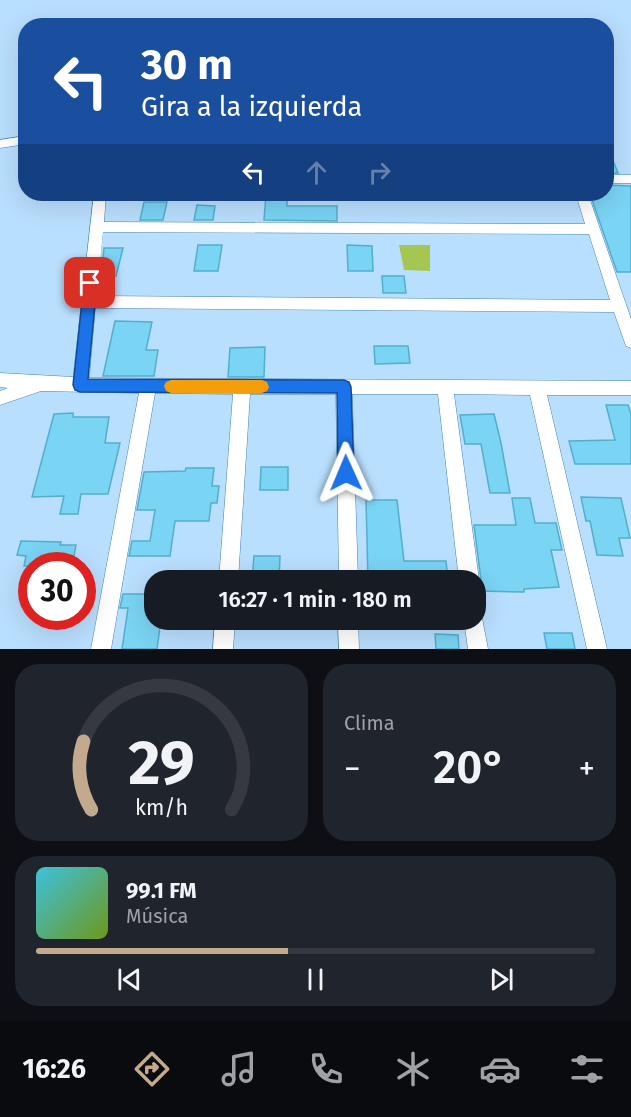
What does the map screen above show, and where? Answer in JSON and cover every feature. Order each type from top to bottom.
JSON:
[{"type":"street","points":[[0,144],[18,141]]},
{"type":"street","points":[[614,179],[631,179]]},
{"type":"street","points":[[80,385],[99,201]]},
{"type":"street","points":[[584,201],[631,341]]},
{"type":"street","points":[[95,227],[594,229]]},
{"type":"street","points":[[89,302],[619,306]]},
{"type":"street","points":[[0,380],[41,384],[148,386],[631,388]]},
{"type":"street","points":[[0,398],[41,384]]},
{"type":"street","points":[[101,649],[148,386]]},
{"type":"street","points":[[229,570],[242,387]]},
{"type":"street","points":[[344,387],[348,570]]},
{"type":"street","points":[[445,387],[468,570]]},
{"type":"street","points":[[537,388],[597,649]]},
{"type":"street","points":[[223,649],[224,630]]},
{"type":"street","points":[[348,630],[349,649]]},
{"type":"street","points":[[475,630],[478,649]]},
{"type":"green space","points":[[399,245],[430,245],[430,271],[404,270]]},
{"type":"building","points":[[614,185],[631,186],[631,272],[617,272],[592,201],[614,201]]},
{"type":"building","points":[[265,201],[287,201],[287,206],[337,206],[337,221],[264,220]]},
{"type":"building","points":[[144,202],[167,202],[163,220],[140,220]]},
{"type":"building","points":[[197,205],[215,206],[213,220],[194,220]]},
{"type":"building","points":[[198,245],[222,245],[218,271],[194,271]]},
{"type":"building","points":[[347,245],[372,246],[373,271],[348,271]]},
{"type":"building","points":[[104,248],[123,248],[116,276],[101,276]]},
{"type":"building","points":[[382,276],[404,276],[406,293],[383,293]]},
{"type":"building","points":[[115,321],[152,322],[146,350],[158,350],[154,376],[103,376]]},
{"type":"building","points":[[374,346],[408,346],[410,363],[375,364]]},
{"type":"building","points":[[265,347],[264,377],[228,377],[230,348]]},
{"type":"building","points":[[606,405],[628,405],[631,414],[631,464],[575,464],[569,441],[615,440]]},
{"type":"building","points":[[73,413],[73,417],[109,417],[105,443],[120,443],[108,494],[81,494],[78,514],[60,514],[64,496],[32,497],[54,414]]},
{"type":"building","points":[[494,414],[510,493],[490,493],[481,444],[465,444],[460,415]]},
{"type":"building","points":[[261,467],[288,467],[288,490],[260,490]]},
{"type":"building","points":[[186,468],[214,468],[212,486],[219,486],[217,503],[211,503],[209,521],[175,521],[170,556],[129,556],[132,541],[150,541],[155,510],[137,510],[144,472],[185,471]]},
{"type":"building","points":[[581,497],[621,498],[630,538],[619,538],[623,556],[597,555],[590,521],[586,521]]},
{"type":"building","points":[[512,498],[530,498],[535,523],[556,523],[562,550],[551,550],[559,587],[524,589],[524,592],[486,591],[486,570],[480,570],[474,525],[516,525]]},
{"type":"building","points":[[366,500],[397,500],[404,561],[446,561],[447,570],[368,570]]},
{"type":"building","points":[[21,541],[61,542],[60,545],[76,545],[75,552],[18,552],[17,555]]},
{"type":"building","points":[[254,556],[280,556],[279,570],[253,570]]},
{"type":"building","points":[[123,594],[144,594],[144,630],[160,630],[157,649],[122,649],[128,608],[120,608]]},
{"type":"building","points":[[544,633],[572,633],[575,649],[547,649]]},
{"type":"building","points":[[435,634],[458,635],[459,649],[436,649]]},
{"type":"slow traffic","points":[[171,386],[262,387]]},
{"type":"route","points":[[90,283],[80,385],[344,387],[346,473]]}]
